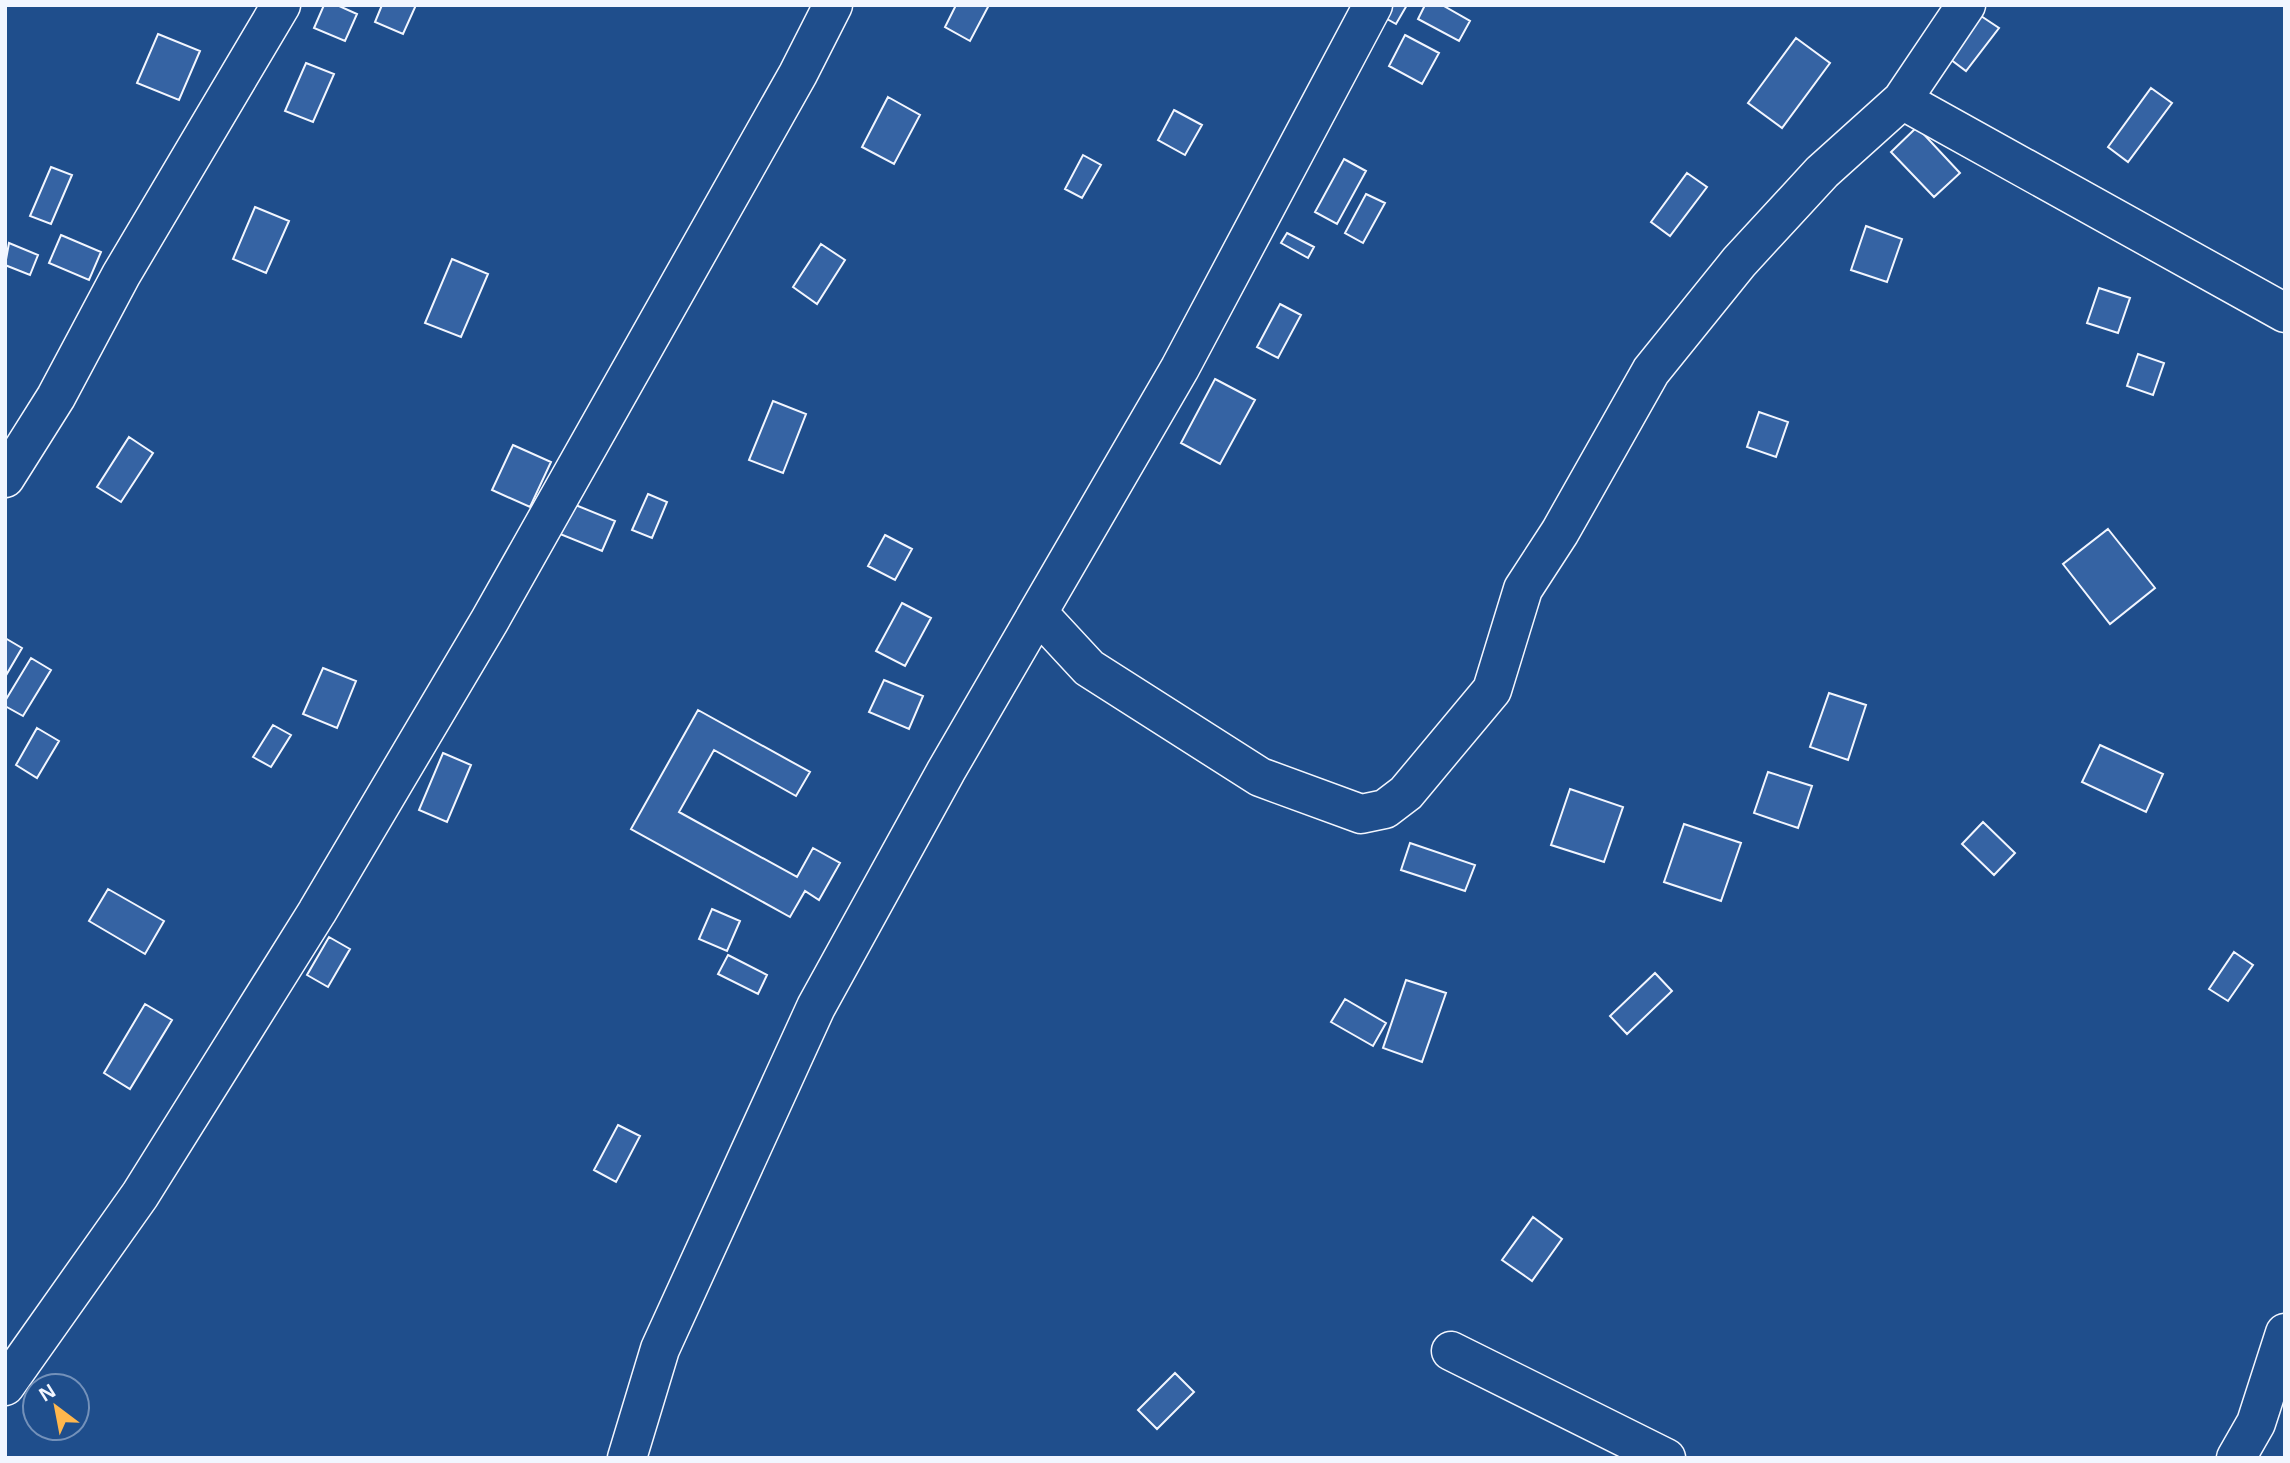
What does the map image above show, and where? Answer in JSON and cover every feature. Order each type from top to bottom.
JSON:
[{"type":"street","points":[[5,478],[56,397],[121,275],[281,5]]},
{"type":"street","points":[[5,1386],[141,1195],[317,912],[490,620],[798,74],[833,5]]},
{"type":"street","points":[[626,1458],[660,1349],[816,1007],[946,771],[1180,368],[1373,5]]},
{"type":"street","points":[[1038,613],[1089,668],[1260,777],[1360,814],[1385,809],[1406,793],[1492,690],[1523,589],[1559,532],[1651,371],[1739,262],[1822,172],[1902,100],[1966,5]]},
{"type":"street","points":[[1902,100],[2285,313]]},
{"type":"street","points":[[2236,1458],[2256,1423],[2285,1333]]},
{"type":"street","points":[[1451,1351],[1666,1458]]},
{"type":"building","points":[[324,5],[337,5],[357,14],[345,41],[314,28]]},
{"type":"building","points":[[382,5],[416,5],[403,34],[375,22]]},
{"type":"building","points":[[956,5],[989,5],[970,41],[945,27]]},
{"type":"building","points":[[1385,5],[1407,5],[1396,24],[1380,15]]},
{"type":"building","points":[[1425,5],[1442,5],[1470,21],[1459,41],[1418,19]]},
{"type":"building","points":[[1981,16],[1999,28],[1966,71],[1950,59]]},
{"type":"building","points":[[158,34],[200,51],[179,100],[137,83]]},
{"type":"building","points":[[1405,35],[1439,53],[1422,84],[1389,66]]},
{"type":"building","points":[[1796,38],[1830,63],[1782,128],[1748,103]]},
{"type":"building","points":[[306,63],[334,74],[313,122],[285,111]]},
{"type":"building","points":[[2151,88],[2172,103],[2128,162],[2108,147]]},
{"type":"building","points":[[888,97],[920,115],[894,164],[862,147]]},
{"type":"building","points":[[1174,110],[1202,125],[1185,155],[1158,140]]},
{"type":"building","points":[[1917,127],[1960,173],[1934,197],[1891,152]]},
{"type":"building","points":[[1083,155],[1101,165],[1082,198],[1065,189]]},
{"type":"building","points":[[1344,159],[1366,171],[1337,224],[1315,212]]},
{"type":"building","points":[[51,167],[72,175],[51,224],[30,216]]},
{"type":"building","points":[[1687,173],[1707,187],[1670,236],[1651,222]]},
{"type":"building","points":[[1366,194],[1385,203],[1363,243],[1345,233]]},
{"type":"building","points":[[255,207],[289,221],[266,273],[233,259]]},
{"type":"building","points":[[1866,226],[1902,239],[1887,282],[1851,270]]},
{"type":"building","points":[[1287,233],[1314,247],[1308,258],[1281,243]]},
{"type":"building","points":[[61,235],[101,252],[89,280],[49,263]]},
{"type":"building","points":[[9,243],[38,255],[30,275],[5,265]]},
{"type":"building","points":[[821,244],[845,260],[817,304],[793,287]]},
{"type":"building","points":[[452,259],[488,274],[461,337],[425,323]]},
{"type":"building","points":[[2099,288],[2130,298],[2118,333],[2087,323]]},
{"type":"building","points":[[1280,304],[1301,315],[1278,358],[1257,347]]},
{"type":"building","points":[[2138,354],[2164,363],[2153,395],[2127,386]]},
{"type":"building","points":[[1215,379],[1255,400],[1220,464],[1181,443]]},
{"type":"building","points":[[773,401],[806,414],[783,473],[749,460]]},
{"type":"building","points":[[1759,412],[1788,422],[1776,457],[1747,447]]},
{"type":"building","points":[[129,437],[153,453],[121,502],[97,487]]},
{"type":"building","points":[[513,445],[551,462],[530,507],[492,490]]},
{"type":"building","points":[[648,494],[667,502],[652,538],[632,530]]},
{"type":"building","points":[[573,504],[615,521],[602,551],[560,534]]},
{"type":"building","points":[[2108,529],[2155,588],[2110,624],[2063,564]]},
{"type":"building","points":[[885,535],[912,549],[895,580],[868,566]]},
{"type":"building","points":[[902,603],[931,618],[905,666],[876,651]]},
{"type":"building","points":[[5,638],[22,648],[5,677]]},
{"type":"building","points":[[31,658],[51,670],[23,716],[5,706],[5,701]]},
{"type":"building","points":[[323,668],[356,681],[337,728],[303,714]]},
{"type":"building","points":[[884,680],[923,696],[909,729],[869,712]]},
{"type":"building","points":[[1829,693],[1866,705],[1848,760],[1810,747]]},
{"type":"building","points":[[698,710],[810,772],[796,796],[714,750],[679,812],[797,877],[813,848],[840,863],[819,900],[805,891],[790,917],[631,829]]},
{"type":"building","points":[[273,725],[291,735],[271,767],[253,757]]},
{"type":"building","points":[[37,728],[59,741],[37,778],[16,765]]},
{"type":"building","points":[[2100,745],[2163,774],[2146,812],[2082,782]]},
{"type":"building","points":[[443,753],[471,765],[447,822],[419,810]]},
{"type":"building","points":[[1768,772],[1812,786],[1798,828],[1754,813]]},
{"type":"building","points":[[1570,789],[1623,807],[1604,862],[1551,845]]},
{"type":"building","points":[[1983,822],[2015,853],[1994,875],[1962,844]]},
{"type":"building","points":[[1684,824],[1741,843],[1721,901],[1664,882]]},
{"type":"building","points":[[1410,843],[1475,865],[1465,891],[1401,870]]},
{"type":"building","points":[[108,889],[164,921],[145,954],[89,921]]},
{"type":"building","points":[[712,909],[740,921],[727,951],[699,939]]},
{"type":"building","points":[[329,937],[350,949],[328,987],[307,975]]},
{"type":"building","points":[[2234,952],[2253,965],[2228,1001],[2209,989]]},
{"type":"building","points":[[728,955],[767,975],[758,994],[718,974]]},
{"type":"building","points":[[1655,973],[1672,991],[1627,1034],[1610,1016]]},
{"type":"building","points":[[1406,980],[1446,993],[1422,1062],[1383,1048]]},
{"type":"building","points":[[1345,999],[1386,1023],[1373,1046],[1331,1022]]},
{"type":"building","points":[[145,1004],[172,1020],[130,1089],[104,1073]]},
{"type":"building","points":[[618,1125],[640,1136],[616,1182],[594,1170]]},
{"type":"building","points":[[1533,1217],[1562,1239],[1532,1281],[1502,1260]]},
{"type":"building","points":[[1175,1373],[1194,1392],[1157,1429],[1138,1410]]}]
